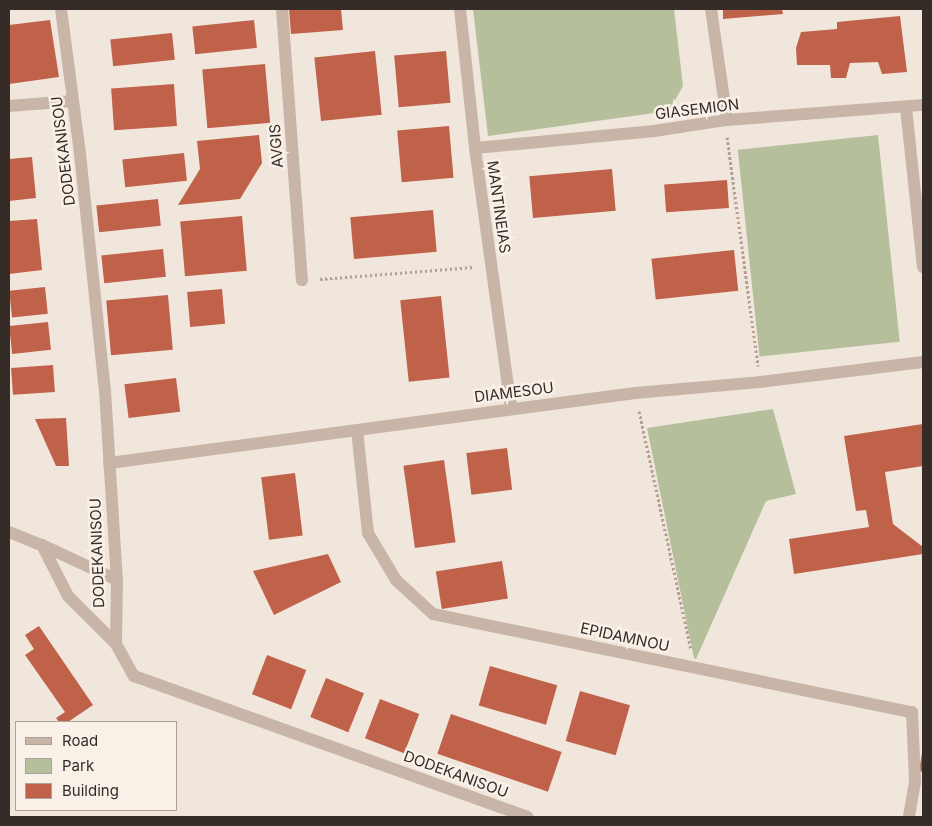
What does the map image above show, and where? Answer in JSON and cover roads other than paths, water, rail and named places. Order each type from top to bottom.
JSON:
[{"type":"street","name":"DODEKANISOU","points":[[61,9],[74,102],[105,391],[117,580],[116,644],[134,676],[528,817]]},
{"type":"street","name":"AVGIS","points":[[282,9],[302,280]]},
{"type":"street","name":"MANTINEIAS","points":[[460,9],[475,148],[511,409]]},
{"type":"street","points":[[711,9],[726,120]]},
{"type":"street","points":[[9,106],[74,102]]},
{"type":"street","name":"GIASEMION","points":[[475,148],[654,131],[726,120],[923,106]]},
{"type":"street","points":[[906,108],[923,266]]},
{"type":"street","name":"DIAMESOU","points":[[109,463],[635,393],[760,382],[923,362]]},
{"type":"street","name":"EPIDAMNOU","points":[[357,430],[368,533],[396,580],[433,614],[912,712],[915,782],[909,817]]},
{"type":"street","points":[[9,532],[42,545],[117,580]]},
{"type":"street","points":[[42,545],[68,596],[116,644]]}]
